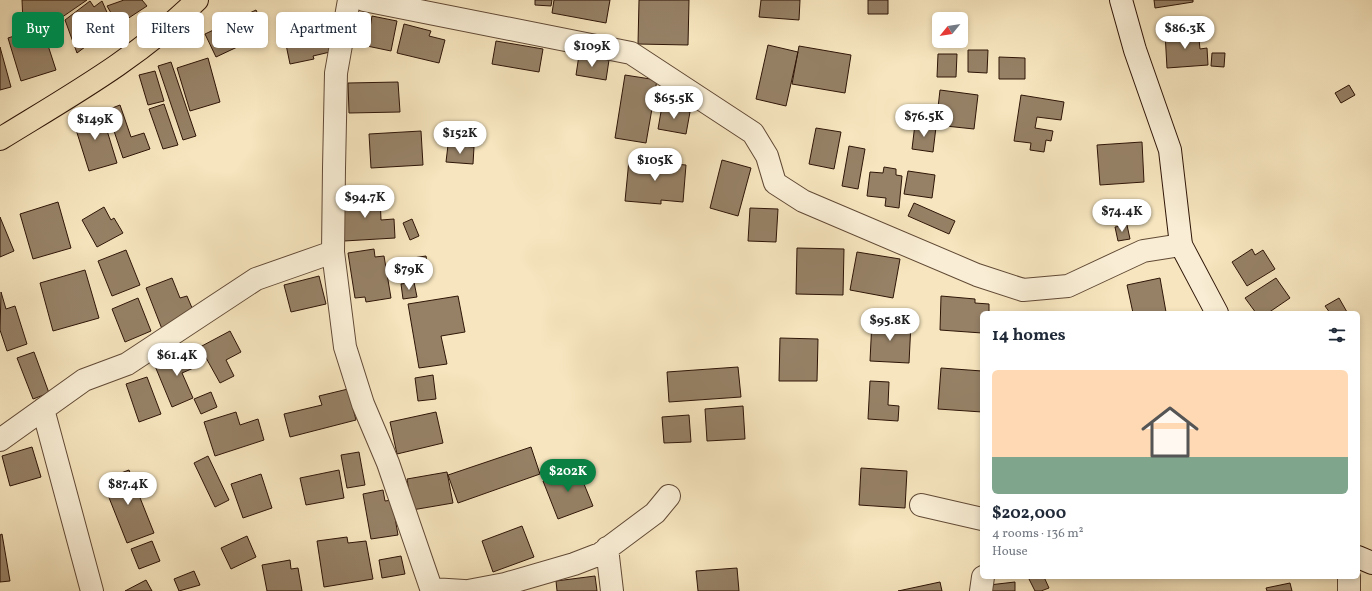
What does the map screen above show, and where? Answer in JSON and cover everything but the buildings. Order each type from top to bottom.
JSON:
[{"type":"main road","points":[[0,139],[94,82],[147,42],[197,0]]},
{"type":"street","points":[[349,0],[336,73],[333,252],[345,347],[363,404],[388,462],[432,590],[464,591]]},
{"type":"street","points":[[364,0],[631,53],[753,133],[767,156],[775,183],[798,198],[977,275],[1023,290],[1068,286],[1143,251],[1181,245]]},
{"type":"street","points":[[1121,0],[1135,50],[1170,150],[1181,245],[1216,311]]},
{"type":"street","points":[[0,440],[84,380],[127,364],[256,279],[333,252]]},
{"type":"street","points":[[43,409],[92,591]]},
{"type":"street","points":[[468,591],[504,584],[574,564],[600,554],[655,513],[669,496]]},
{"type":"street","points":[[921,505],[980,519]]},
{"type":"street","points":[[607,548],[612,591]]},
{"type":"street","points":[[1360,558],[1372,563]]},
{"type":"street","points":[[981,591],[983,579]]},
{"type":"street","points":[[1349,579],[1349,591]]}]
